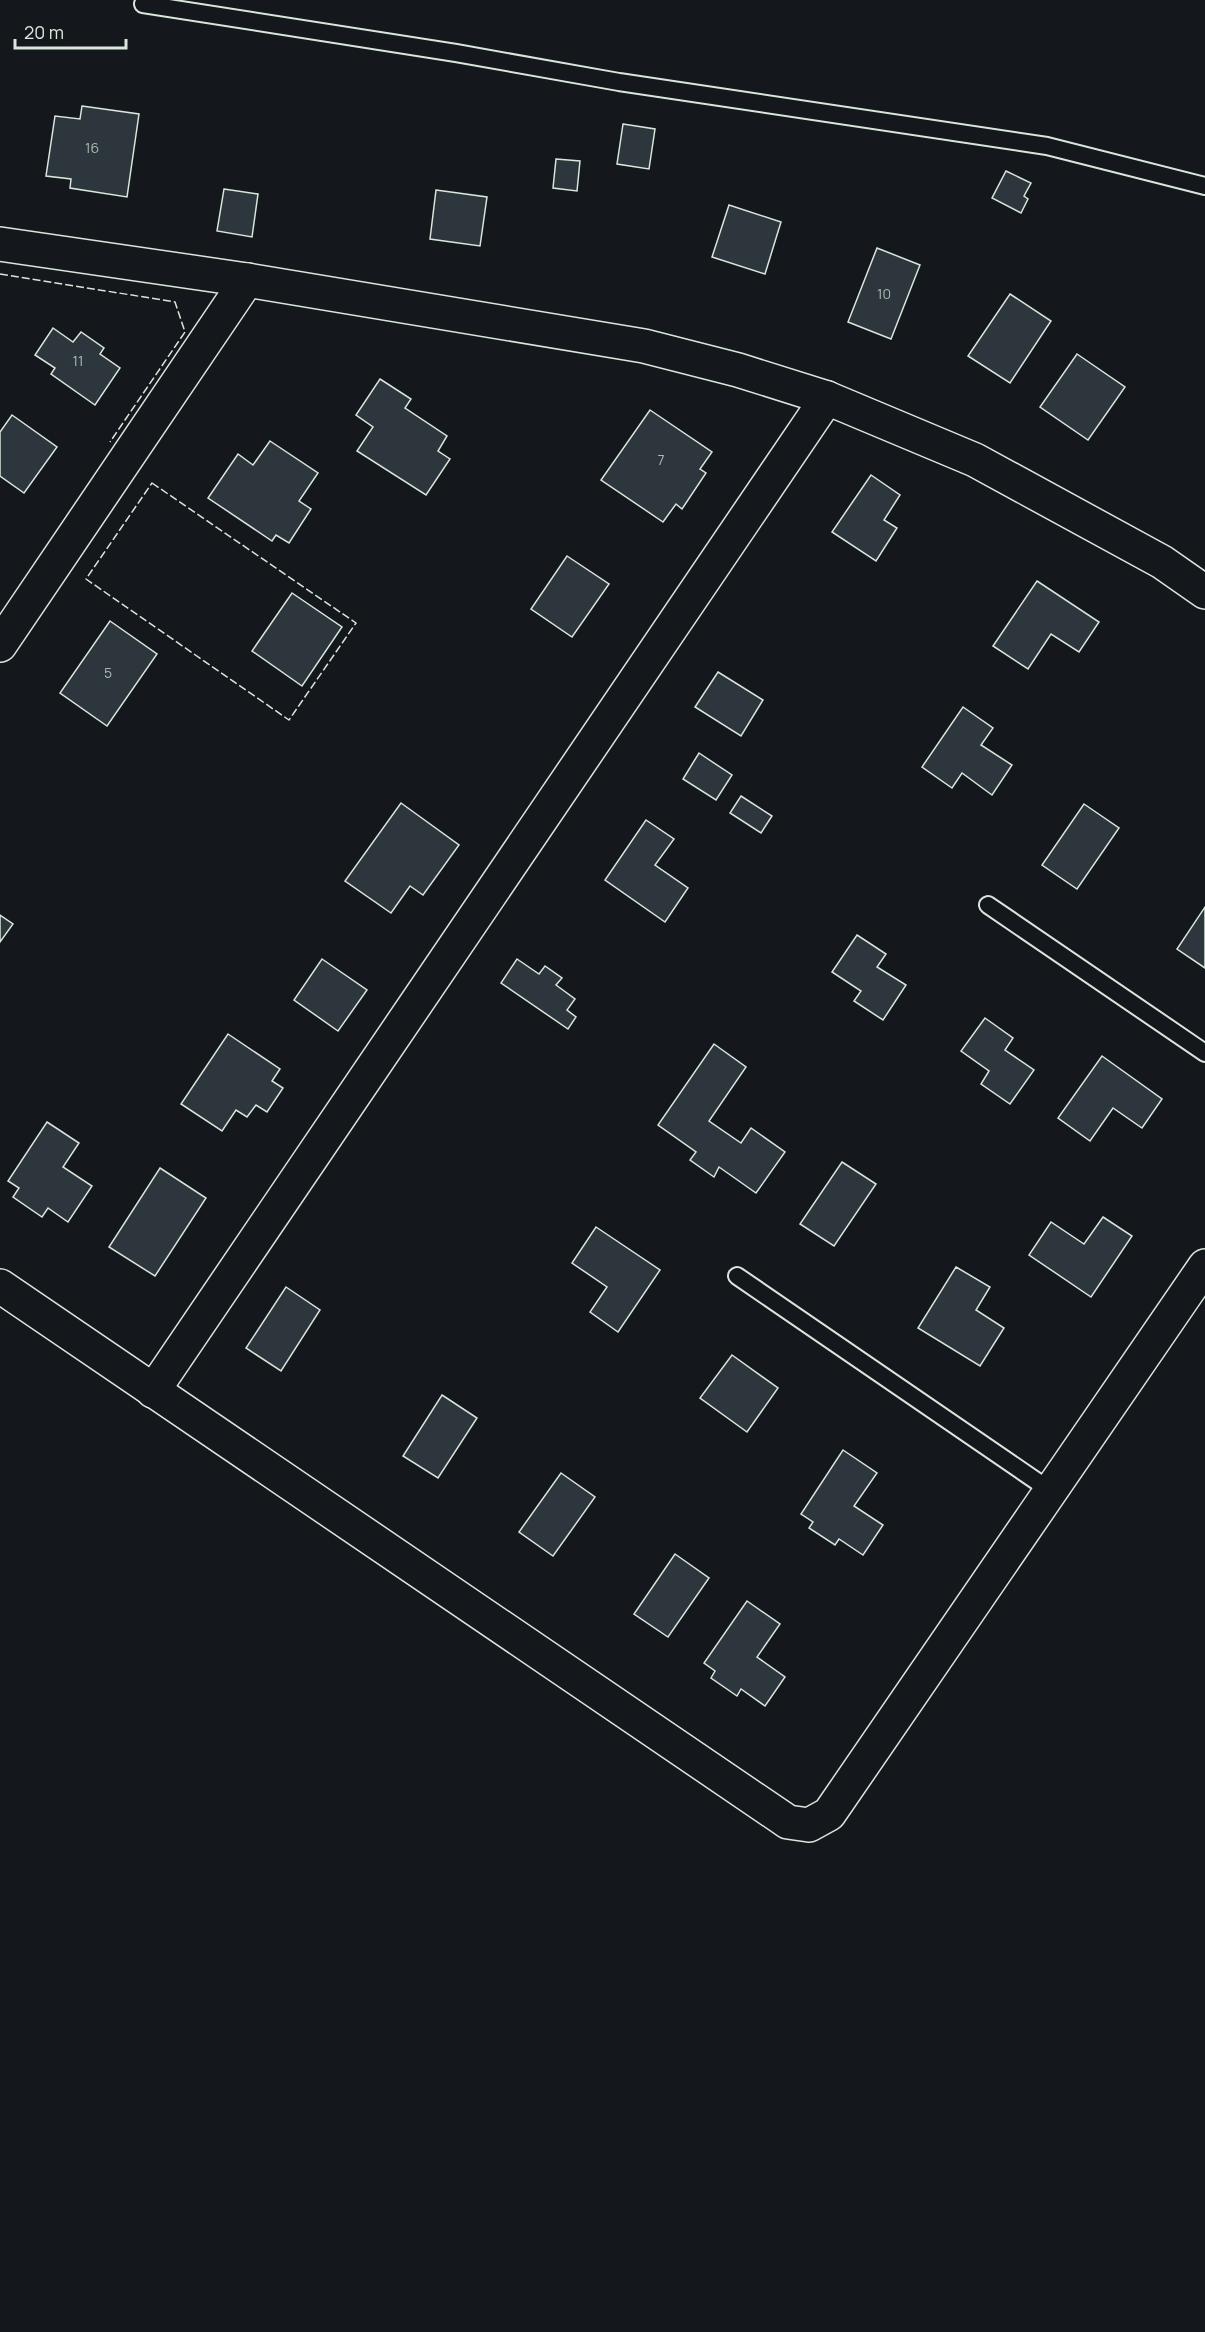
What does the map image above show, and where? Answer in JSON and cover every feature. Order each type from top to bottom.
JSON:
[{"type":"street","points":[[0,244],[247,280],[644,346],[738,370],[827,398],[975,460],[1162,562],[1205,592]]},
{"type":"street","points":[[0,645],[247,280]]},
{"type":"street","points":[[153,1391],[827,398]]},
{"type":"street","points":[[0,1286],[788,1822],[809,1825],[829,1814],[1205,1266]]},
{"type":"lane","points":[[143,4],[456,53],[619,82],[1047,146],[1205,186]]},
{"type":"lane","points":[[988,905],[1205,1053]]},
{"type":"lane","points":[[737,1276],[1051,1491]]},
{"type":"building","points":[[82,106],[139,114],[127,197],[70,188],[71,179],[46,176],[55,116],[80,119]]},
{"type":"building","points":[[623,124],[655,129],[649,169],[617,164]]},
{"type":"building","points":[[556,159],[580,161],[577,191],[553,188]]},
{"type":"building","points":[[1006,171],[1031,183],[1024,196],[1028,199],[1021,213],[992,198]]},
{"type":"building","points":[[224,189],[258,194],[252,237],[217,231]]},
{"type":"building","points":[[436,190],[487,197],[480,246],[430,239]]},
{"type":"building","points":[[729,205],[781,222],[765,274],[712,257]]},
{"type":"building","points":[[877,248],[920,265],[891,339],[848,322]]},
{"type":"building","points":[[1010,294],[1051,321],[1010,383],[968,356]]},
{"type":"building","points":[[53,328],[73,342],[81,332],[104,348],[100,354],[120,368],[95,405],[51,374],[55,368],[35,355]]},
{"type":"building","points":[[1077,354],[1125,387],[1088,440],[1040,407]]},
{"type":"building","points":[[380,379],[411,399],[405,408],[447,436],[438,451],[450,459],[426,495],[357,451],[373,427],[356,415]]},
{"type":"building","points":[[650,410],[712,452],[700,469],[706,473],[682,509],[676,504],[663,522],[601,480]]},
{"type":"building","points":[[12,415],[57,447],[24,493],[0,476],[0,432]]},
{"type":"building","points":[[270,441],[318,473],[299,501],[311,509],[289,543],[276,535],[272,541],[208,498],[238,454],[253,465]]},
{"type":"building","points":[[871,475],[900,495],[884,520],[897,528],[876,561],[832,532]]},
{"type":"building","points":[[567,556],[609,584],[572,637],[531,609]]},
{"type":"building","points":[[1037,581],[1099,622],[1079,652],[1051,634],[1028,669],[993,646]]},
{"type":"building","points":[[292,593],[342,627],[302,686],[252,651]]},
{"type":"building","points":[[110,621],[157,654],[107,726],[60,693]]},
{"type":"building","points":[[718,672],[763,700],[741,736],[695,707]]},
{"type":"building","points":[[963,707],[993,728],[981,745],[1012,765],[992,795],[962,773],[952,788],[922,767]]},
{"type":"building","points":[[699,753],[732,775],[716,800],[683,779]]},
{"type":"building","points":[[741,796],[772,816],[761,833],[730,813]]},
{"type":"building","points":[[401,803],[459,845],[423,895],[410,886],[391,913],[345,881]]},
{"type":"building","points":[[1084,804],[1119,828],[1077,889],[1042,865]]},
{"type":"building","points":[[646,820],[674,839],[655,865],[688,888],[665,922],[605,880]]},
{"type":"building","points":[[1205,907],[1205,968],[1177,949]]},
{"type":"building","points":[[0,915],[13,924],[0,942]]},
{"type":"building","points":[[857,935],[886,954],[877,967],[906,985],[883,1020],[854,1001],[861,991],[832,972]]},
{"type":"building","points":[[322,959],[367,990],[338,1031],[294,1000]]},
{"type":"building","points":[[517,959],[539,974],[545,966],[562,978],[556,985],[575,999],[567,1010],[576,1017],[568,1029],[501,983]]},
{"type":"building","points":[[985,1018],[1013,1038],[1005,1050],[1034,1070],[1010,1104],[981,1084],[989,1071],[961,1051]]},
{"type":"building","points":[[228,1034],[280,1069],[272,1081],[283,1088],[267,1112],[256,1105],[247,1117],[236,1110],[222,1131],[181,1104]]},
{"type":"building","points":[[714,1044],[746,1067],[709,1121],[741,1143],[751,1128],[785,1152],[756,1193],[719,1167],[714,1177],[690,1160],[696,1152],[658,1125]]},
{"type":"building","points":[[1102,1056],[1162,1099],[1142,1128],[1113,1108],[1090,1141],[1058,1118]]},
{"type":"building","points":[[47,1122],[79,1143],[63,1167],[92,1186],[68,1222],[48,1208],[42,1217],[13,1197],[19,1188],[8,1181]]},
{"type":"building","points":[[842,1162],[876,1184],[834,1246],[800,1224]]},
{"type":"building","points":[[160,1168],[206,1198],[155,1276],[109,1247]]},
{"type":"building","points":[[1103,1217],[1132,1236],[1091,1297],[1029,1255],[1051,1222],[1084,1244]]},
{"type":"building","points":[[596,1227],[660,1270],[618,1332],[590,1312],[607,1287],[572,1263]]},
{"type":"building","points":[[956,1267],[990,1287],[976,1310],[1004,1328],[980,1366],[918,1328]]},
{"type":"building","points":[[286,1287],[320,1310],[281,1371],[246,1348]]},
{"type":"building","points":[[732,1355],[778,1388],[747,1432],[700,1398]]},
{"type":"building","points":[[442,1395],[477,1418],[438,1478],[403,1456]]},
{"type":"building","points":[[843,1450],[877,1473],[854,1506],[883,1525],[863,1555],[839,1539],[835,1545],[809,1528],[813,1522],[801,1514]]},
{"type":"building","points":[[561,1473],[595,1497],[553,1556],[519,1532]]},
{"type":"building","points":[[675,1554],[709,1578],[668,1637],[634,1614]]},
{"type":"building","points":[[747,1601],[780,1624],[757,1657],[785,1677],[765,1706],[741,1689],[737,1696],[711,1678],[715,1671],[704,1663]]},
{"type":"fence","points":[[0,274],[175,302],[185,332],[110,442]]},
{"type":"fence","points":[[152,483],[356,623],[289,720],[86,579],[152,483]]}]
